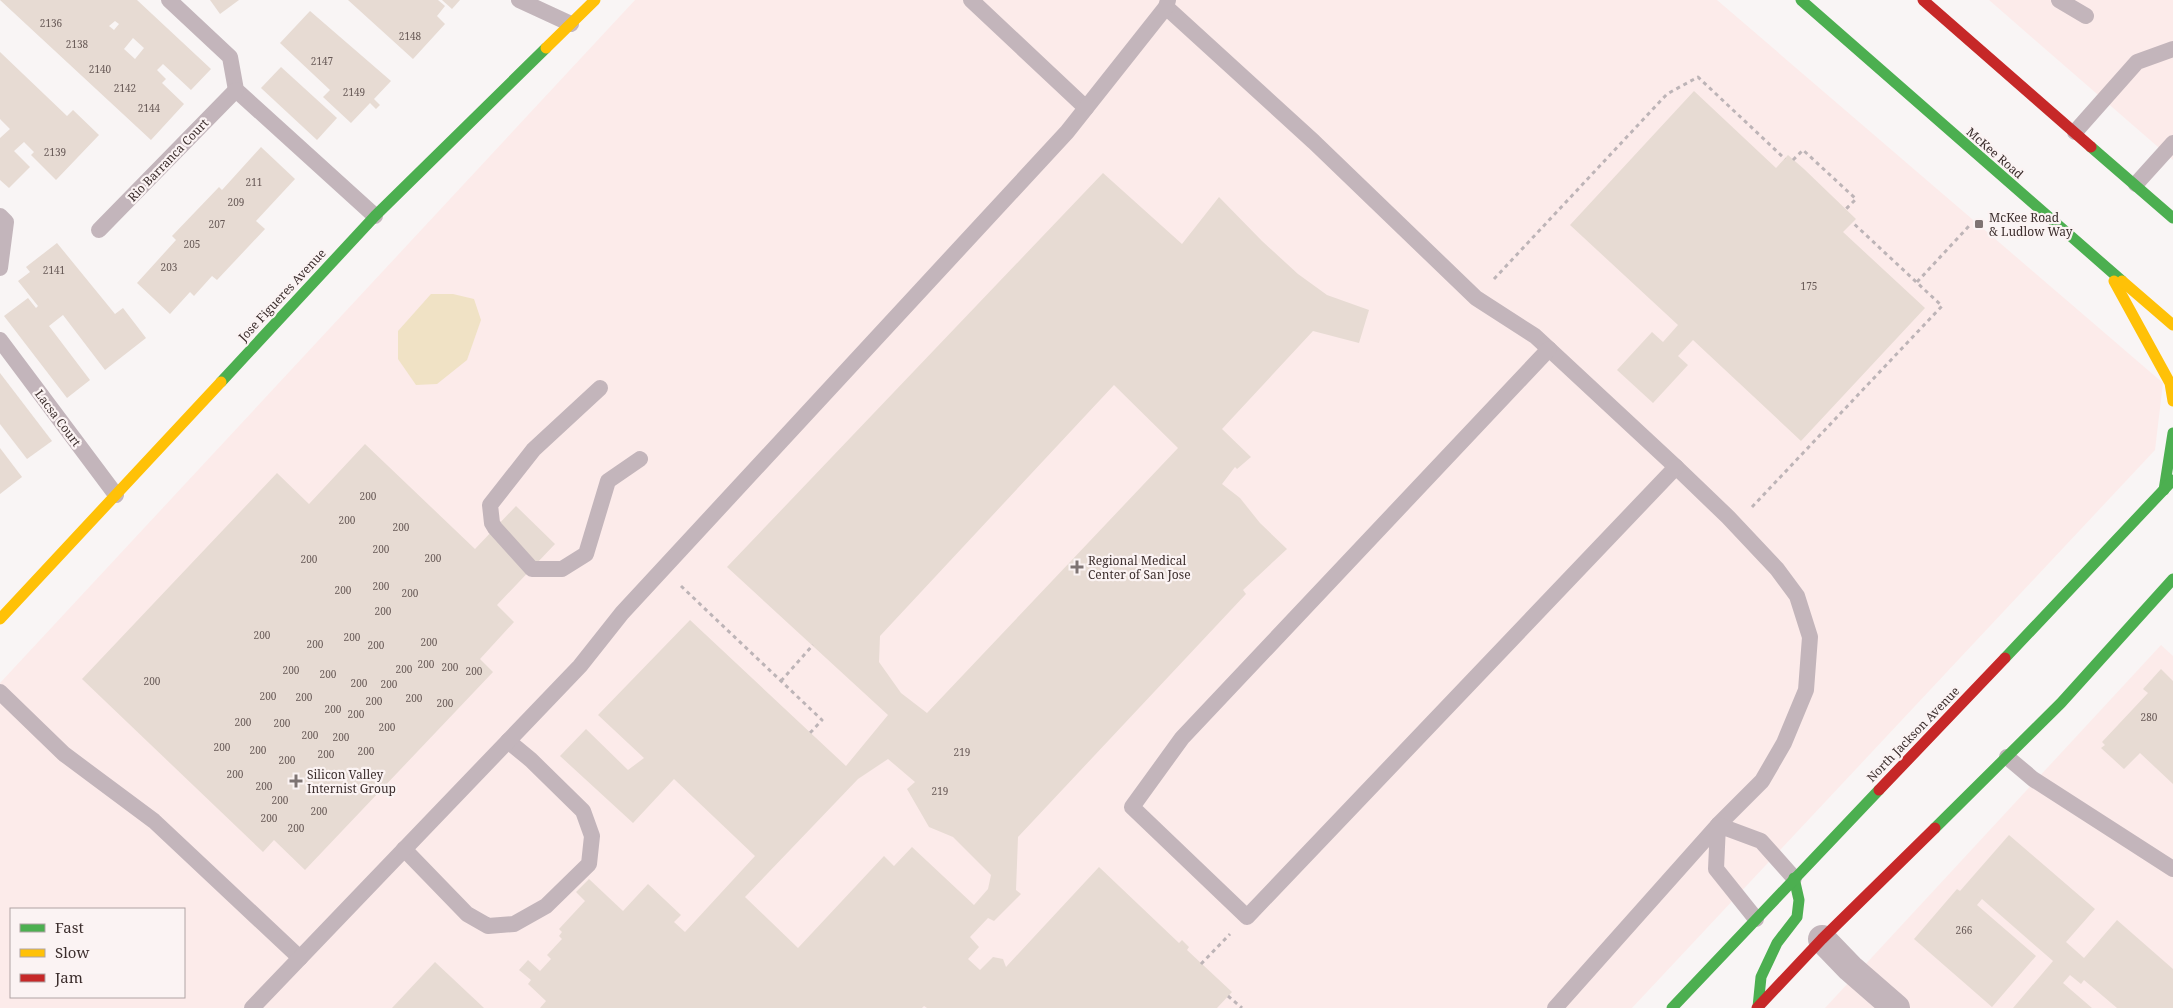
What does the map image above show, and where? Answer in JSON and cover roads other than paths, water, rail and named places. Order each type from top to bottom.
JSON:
[{"type":"main road","name":"Jose Figueres Avenue","points":[[0,619],[375,216],[595,0]]},
{"type":"main road","name":"McKee Road","points":[[1801,0],[2173,325]]},
{"type":"main road","points":[[1923,0],[2173,218]]},
{"type":"main road","points":[[2106,267],[2170,383],[2173,402]]},
{"type":"main road","points":[[2164,490],[2173,433]]},
{"type":"main road","name":"North Jackson Avenue","points":[[1672,1008],[2173,480]]},
{"type":"main road","points":[[1757,1008],[1822,939],[2061,703],[2173,579]]},
{"type":"main road","points":[[1757,1008],[1761,978],[1777,942],[1797,917],[1799,900],[1794,878]]},
{"type":"street","points":[[1822,939],[1850,968],[1896,1008]]},
{"type":"lane","points":[[169,0],[230,57],[236,90],[375,216]]},
{"type":"lane","points":[[519,0],[571,24]]},
{"type":"lane","points":[[971,0],[1086,108]]},
{"type":"lane","points":[[252,1008],[580,666],[628,606],[1067,132],[1167,3],[1181,0]]},
{"type":"lane","points":[[2059,0],[2086,16]]},
{"type":"lane","points":[[1167,3],[1476,298],[1535,336],[1676,467],[1728,517],[1777,569],[1797,596],[1810,637],[1806,690],[1784,743],[1762,781],[1718,825],[1555,1008]]},
{"type":"lane","points":[[2075,132],[2137,62],[2173,50]]},
{"type":"lane","name":"Rio Barranca Court","points":[[99,230],[236,90]]},
{"type":"lane","points":[[2136,184],[2173,143]]},
{"type":"lane","points":[[0,216],[6,222],[0,268]]},
{"type":"lane","name":"Lacsa Court","points":[[0,340],[116,495]]},
{"type":"lane","points":[[1549,349],[1182,738],[1132,807],[1247,917],[1676,467]]},
{"type":"lane","points":[[600,388],[534,449],[505,484],[490,505],[492,523],[532,569],[562,569],[586,554],[608,481],[640,459]]},
{"type":"lane","points":[[0,692],[64,754],[154,821],[300,958]]},
{"type":"lane","points":[[404,850],[467,914],[488,926],[514,924],[546,906],[589,864],[592,836],[583,811],[531,760],[508,741]]},
{"type":"lane","points":[[2007,757],[2033,779],[2173,869]]},
{"type":"lane","points":[[1718,825],[1761,841],[1794,878]]},
{"type":"lane","points":[[1718,825],[1716,869],[1756,919]]},
{"type":"place","name":"McKee Road & Ludlow Way","points":[[1979,224]]},
{"type":"place","name":"Regional Medical Center of San Jose","points":[[1077,567]]},
{"type":"place","name":"Silicon Valley Internist Group","points":[[296,781]]}]
